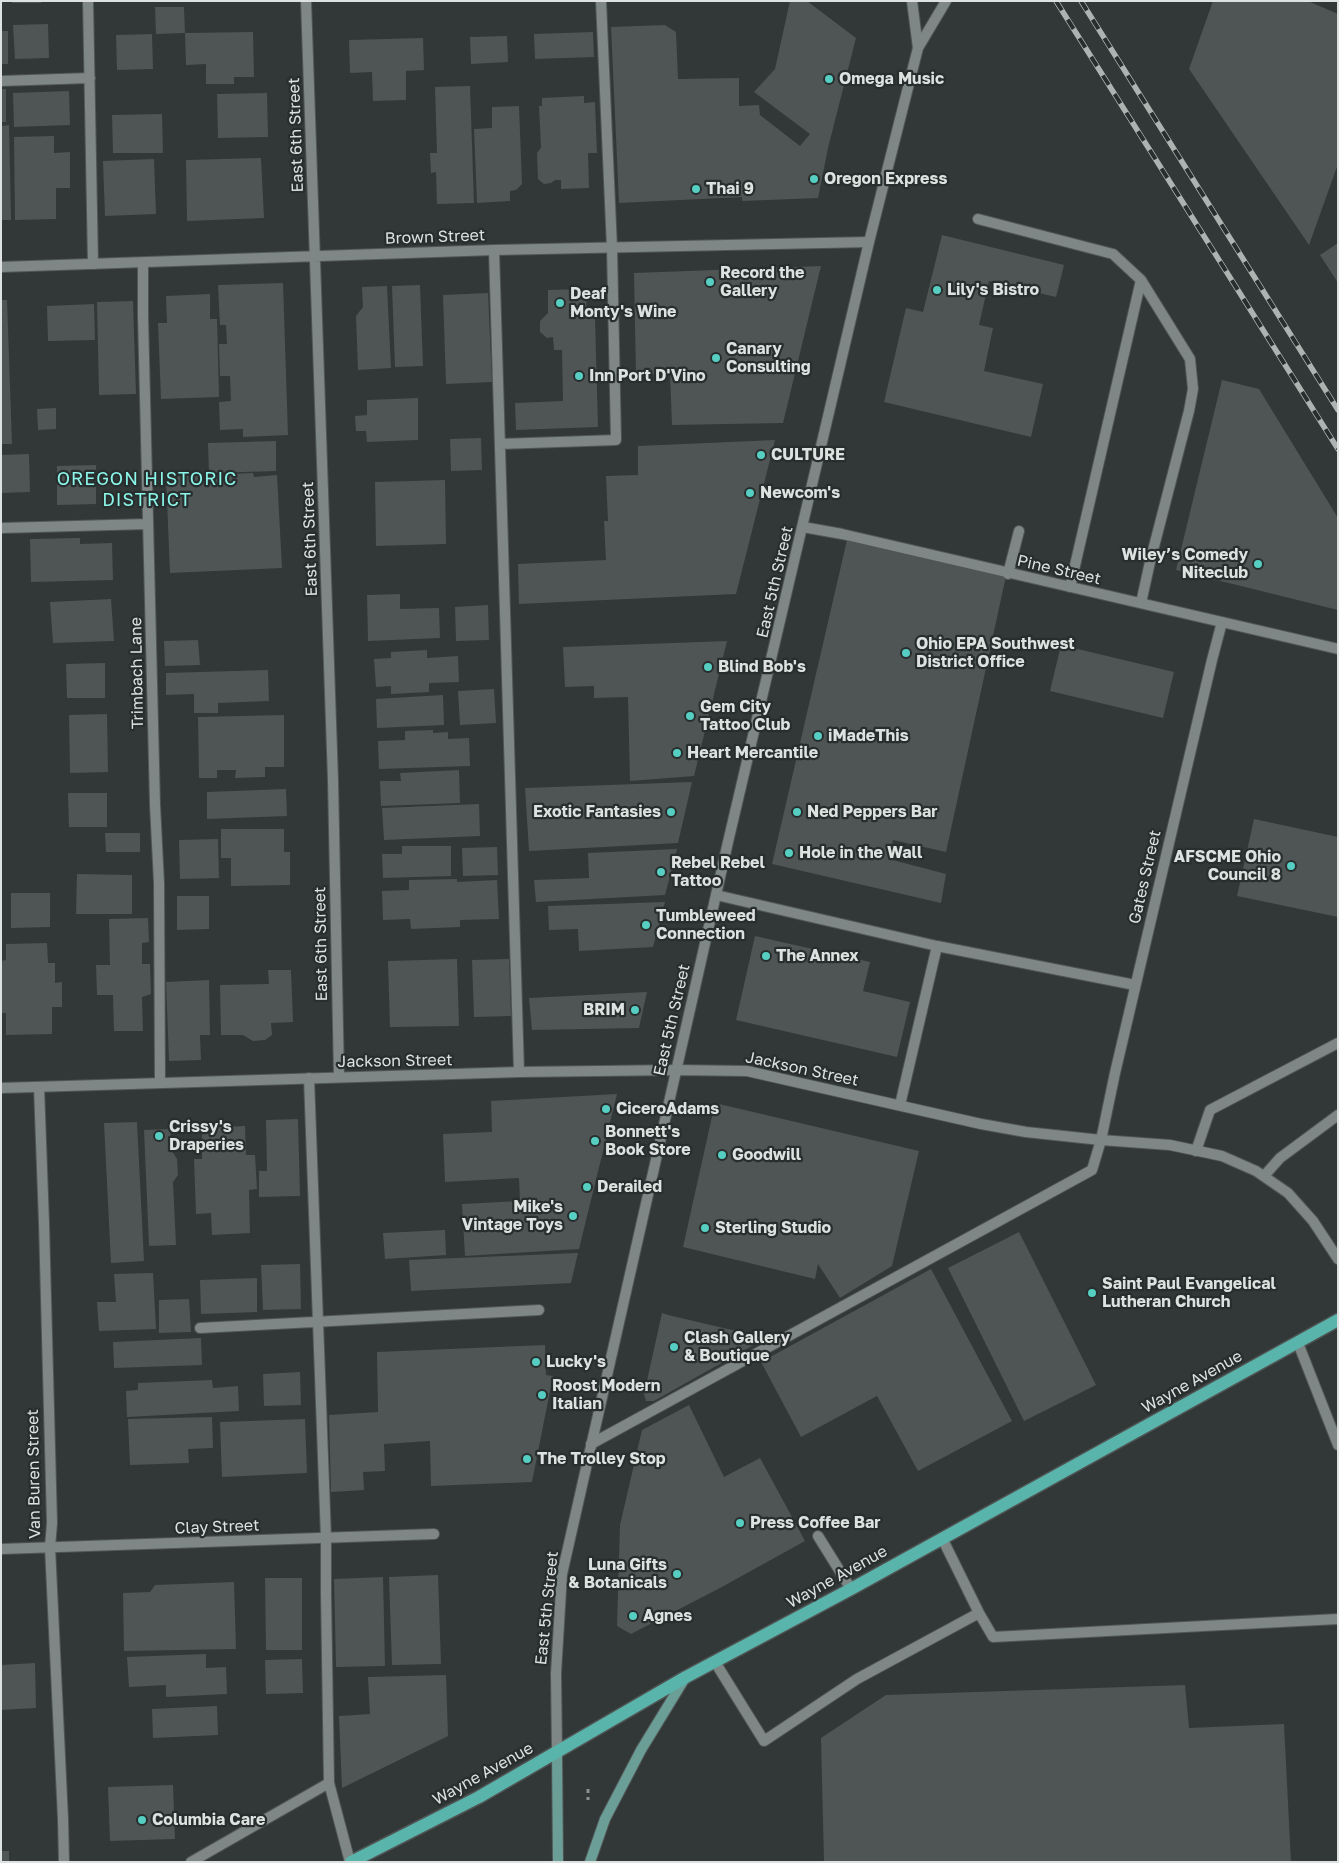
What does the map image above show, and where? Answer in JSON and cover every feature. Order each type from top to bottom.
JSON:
[{"type":"main road","name":"Wayne Avenue","points":[[351,1862],[479,1797],[686,1677],[850,1589],[1338,1320]]},
{"type":"main road","points":[[590,1862],[605,1819],[641,1750],[686,1677]]},
{"type":"main road","name":"East 5th Street","points":[[557,1752],[558,1862]]},
{"type":"street","points":[[88,1],[93,264]]},
{"type":"street","name":"East 6th Street","points":[[306,1],[316,256],[340,1077]]},
{"type":"street","points":[[500,444],[616,440],[612,248],[601,1]]},
{"type":"street","name":"East 5th Street","points":[[912,1],[918,48]]},
{"type":"street","name":"East 5th Street","points":[[557,1752],[556,1673],[562,1574],[716,895],[870,242],[918,48],[946,1]]},
{"type":"street","points":[[1,80],[90,78]]},
{"type":"street","points":[[978,219],[1113,254],[1141,280],[1190,360],[1193,389],[1189,411],[1141,603]]},
{"type":"street","name":"Brown Street","points":[[1,267],[494,250],[870,242]]},
{"type":"street","points":[[494,250],[519,1072]]},
{"type":"street","name":"Trimbach Lane","points":[[143,263],[142,316],[155,805],[160,883],[160,1083]]},
{"type":"street","points":[[1070,587],[1141,280]]},
{"type":"street","points":[[1,528],[148,524]]},
{"type":"street","name":"Pine Street","points":[[803,527],[842,534],[1338,650]]},
{"type":"street","points":[[1008,574],[1019,531]]},
{"type":"street","name":"Gates Street","points":[[592,1444],[1092,1170],[1101,1140],[1135,985],[1222,622]]},
{"type":"street","points":[[716,895],[937,946],[1135,985]]},
{"type":"street","points":[[900,1106],[937,946]]},
{"type":"street","points":[[1196,1151],[1210,1110],[1338,1042]]},
{"type":"street","name":"Jackson Street","points":[[1,1088],[519,1072],[747,1071],[981,1124],[1026,1132],[1170,1145],[1222,1156],[1256,1171],[1288,1193],[1313,1221],[1338,1259]]},
{"type":"street","points":[[309,1078],[326,1538],[329,1783],[351,1862]]},
{"type":"street","name":"Van Buren Street","points":[[39,1087],[52,1523],[50,1547],[64,1862]]},
{"type":"street","points":[[1264,1176],[1280,1158],[1338,1115]]},
{"type":"street","points":[[200,1328],[539,1310]]},
{"type":"street","points":[[1298,1342],[1338,1445]]},
{"type":"street","name":"Clay Street","points":[[1,1549],[434,1534]]},
{"type":"street","points":[[818,1536],[850,1589]]},
{"type":"street","points":[[942,1538],[993,1637],[1338,1619]]},
{"type":"street","points":[[715,1662],[764,1741],[857,1679],[979,1612]]},
{"type":"street","points":[[191,1862],[329,1783]]},
{"type":"building","points":[[12,1],[41,1],[41,3],[12,3]]},
{"type":"building","points":[[790,1],[807,1],[856,38],[828,148],[818,198],[742,201],[742,197],[619,203],[611,27],[665,25],[676,32],[678,79],[739,78],[739,106],[759,105],[760,115],[800,146],[810,134],[754,92],[775,69]]},
{"type":"building","points":[[1213,1],[1308,1],[1338,14],[1338,164],[1309,245],[1189,69]]},
{"type":"building","points":[[155,7],[184,7],[185,33],[156,34]]},
{"type":"building","points":[[48,24],[49,58],[15,59],[13,25]]},
{"type":"building","points":[[1,31],[8,31],[8,64],[1,64]]},
{"type":"building","points":[[253,32],[254,77],[234,77],[234,84],[206,84],[206,64],[186,65],[185,33]]},
{"type":"building","points":[[593,32],[594,57],[535,59],[534,34]]},
{"type":"building","points":[[152,34],[153,69],[117,70],[116,35]]},
{"type":"building","points":[[507,36],[508,62],[471,64],[470,37]]},
{"type":"building","points":[[423,38],[424,70],[406,71],[406,100],[373,101],[372,72],[350,73],[349,40]]},
{"type":"building","points":[[470,86],[474,203],[437,204],[436,172],[431,173],[430,153],[437,153],[435,87]]},
{"type":"building","points":[[1,89],[6,89],[6,122],[1,122]]},
{"type":"building","points":[[69,91],[70,125],[14,127],[13,93]]},
{"type":"building","points":[[267,93],[268,137],[218,138],[217,94]]},
{"type":"building","points":[[584,96],[584,103],[595,102],[597,153],[588,153],[589,188],[561,189],[561,180],[544,184],[538,179],[537,153],[541,148],[539,106],[542,106],[542,98]]},
{"type":"building","points":[[519,106],[522,184],[516,190],[510,191],[510,201],[477,203],[474,129],[492,128],[492,107]]},
{"type":"building","points":[[162,114],[163,153],[113,153],[112,115]]},
{"type":"building","points":[[9,125],[11,220],[1,220],[1,126]]},
{"type":"building","points":[[54,136],[54,153],[70,152],[70,188],[56,188],[56,219],[15,220],[14,137]]},
{"type":"building","points":[[261,158],[264,218],[187,221],[186,160]]},
{"type":"building","points":[[154,159],[156,214],[105,216],[103,161]]},
{"type":"building","points":[[942,235],[1064,265],[1056,297],[989,281],[979,325],[993,328],[984,371],[1043,384],[1031,437],[884,402],[906,308],[923,312]]},
{"type":"building","points":[[1338,243],[1338,283],[1320,255]]},
{"type":"building","points":[[821,266],[783,423],[672,425],[670,374],[636,375],[634,273]]},
{"type":"building","points":[[283,283],[288,435],[243,437],[243,429],[220,430],[219,402],[231,401],[230,376],[220,376],[219,344],[227,344],[226,325],[220,325],[218,285]]},
{"type":"building","points":[[420,285],[423,366],[395,367],[392,286]]},
{"type":"building","points":[[387,286],[391,368],[358,370],[356,316],[363,307],[362,287]]},
{"type":"building","name":"Inn Port D'Vino","points":[[586,289],[587,318],[595,318],[598,427],[516,430],[515,403],[563,401],[562,350],[554,350],[553,337],[547,338],[540,332],[540,321],[548,313],[548,290]]},
{"type":"building","points":[[488,293],[492,382],[446,384],[443,295]]},
{"type":"building","points":[[210,294],[210,319],[217,319],[219,397],[161,399],[158,323],[167,323],[166,296]]},
{"type":"building","points":[[1,300],[7,300],[12,444],[1,444]]},
{"type":"building","points":[[133,301],[136,394],[99,395],[97,302]]},
{"type":"building","points":[[94,304],[95,340],[48,341],[47,306]]},
{"type":"building","points":[[1222,380],[1259,389],[1338,518],[1338,610],[1176,570]]},
{"type":"building","points":[[418,398],[418,440],[367,442],[366,431],[356,431],[355,416],[367,415],[367,400]]},
{"type":"building","points":[[56,408],[56,429],[38,430],[37,409]]},
{"type":"building","points":[[481,438],[482,470],[451,471],[450,439]]},
{"type":"building","points":[[775,440],[736,594],[519,604],[518,564],[606,560],[604,521],[608,521],[606,476],[638,475],[638,446]]},
{"type":"building","points":[[276,441],[276,471],[209,473],[208,443]]},
{"type":"building","points":[[29,454],[30,492],[1,493],[1,455]]},
{"type":"building","points":[[96,465],[96,504],[57,505],[57,466]]},
{"type":"building","points":[[253,473],[254,477],[277,475],[282,568],[170,573],[166,477]]},
{"type":"building","points":[[445,480],[446,544],[376,546],[375,482]]},
{"type":"building","points":[[80,538],[80,544],[112,543],[113,580],[31,582],[30,539]]},
{"type":"building","points":[[847,540],[1006,576],[946,852],[893,840],[889,859],[946,874],[941,903],[772,864]]},
{"type":"building","points":[[400,594],[400,609],[439,608],[440,638],[368,641],[367,595]]},
{"type":"building","points":[[111,599],[114,641],[53,643],[50,602]]},
{"type":"building","points":[[488,605],[489,640],[456,641],[455,607]]},
{"type":"building","points":[[198,640],[200,665],[165,666],[164,641]]},
{"type":"building","points":[[727,641],[694,776],[630,781],[628,697],[594,698],[594,686],[565,687],[563,647]]},
{"type":"building","points":[[1061,645],[1174,672],[1163,718],[1050,691]]},
{"type":"building","points":[[427,650],[427,658],[458,656],[459,682],[429,683],[429,692],[391,694],[391,686],[376,687],[374,659],[391,658],[391,652]]},
{"type":"building","points":[[105,663],[105,698],[67,698],[66,664]]},
{"type":"building","points":[[268,670],[269,701],[218,703],[218,713],[194,713],[194,694],[166,695],[166,673]]},
{"type":"building","points":[[494,689],[496,723],[460,725],[458,691]]},
{"type":"building","points":[[443,695],[444,725],[377,728],[376,699]]},
{"type":"building","points":[[107,714],[108,772],[70,773],[69,715]]},
{"type":"building","points":[[284,715],[284,767],[265,767],[265,777],[235,778],[236,770],[217,770],[217,778],[199,778],[198,717]]},
{"type":"building","points":[[433,730],[433,733],[448,732],[448,739],[469,738],[470,766],[379,769],[378,741],[405,740],[405,731]]},
{"type":"building","points":[[459,770],[460,803],[381,806],[380,781],[401,781],[400,773]]},
{"type":"building","points":[[692,782],[678,843],[529,851],[525,788]]},
{"type":"building","points":[[286,789],[287,816],[207,819],[207,792]]},
{"type":"building","points":[[68,793],[107,793],[107,827],[69,827]]},
{"type":"building","points":[[479,804],[480,836],[384,840],[382,808]]},
{"type":"building","name":"AFSCME Ohio Council 8","points":[[1254,819],[1338,837],[1338,917],[1237,896]]},
{"type":"building","points":[[221,829],[284,829],[284,852],[290,852],[290,885],[231,886],[231,858],[221,858]]},
{"type":"building","points":[[105,833],[140,833],[140,852],[106,852]]},
{"type":"building","points":[[218,839],[219,878],[180,879],[179,840]]},
{"type":"building","points":[[402,846],[451,846],[451,876],[383,878],[382,854],[402,854]]},
{"type":"building","points":[[497,847],[498,875],[463,876],[462,848]]},
{"type":"building","points":[[677,849],[665,895],[536,902],[534,880],[589,878],[588,853]]},
{"type":"building","points":[[77,874],[132,875],[132,914],[76,914]]},
{"type":"building","points":[[457,879],[457,882],[497,880],[499,919],[460,920],[460,927],[411,929],[410,919],[383,920],[382,891],[409,890],[409,880]]},
{"type":"building","points":[[11,893],[50,893],[50,927],[11,928]]},
{"type":"building","points":[[177,896],[209,896],[209,929],[177,930]]},
{"type":"building","points":[[665,902],[653,947],[579,951],[578,929],[549,930],[548,906]]},
{"type":"building","points":[[148,918],[149,942],[142,943],[142,964],[150,964],[151,994],[142,997],[143,1031],[114,1031],[113,995],[97,995],[96,965],[110,965],[109,919]]},
{"type":"building","points":[[755,936],[870,962],[863,991],[910,1002],[897,1057],[736,1020]]},
{"type":"building","points":[[47,943],[48,963],[55,963],[55,983],[62,982],[62,1007],[52,1007],[52,1034],[6,1035],[6,1013],[1,1013],[1,961],[6,960],[6,944]]},
{"type":"building","points":[[457,959],[459,1026],[390,1027],[388,961]]},
{"type":"building","points":[[509,959],[511,1016],[474,1017],[472,960]]},
{"type":"building","points":[[268,970],[291,970],[293,1022],[271,1023],[272,1035],[265,1040],[253,1041],[243,1035],[221,1035],[220,985],[269,984]]},
{"type":"building","points":[[209,980],[210,1035],[200,1035],[201,1060],[169,1061],[166,982]]},
{"type":"building","points":[[647,992],[639,1028],[532,1030],[529,998]]},
{"type":"building","points":[[617,1094],[579,1249],[465,1256],[462,1204],[520,1201],[519,1178],[445,1182],[443,1134],[492,1132],[491,1101]]},
{"type":"building","points":[[715,1103],[919,1151],[892,1266],[840,1298],[818,1264],[815,1279],[683,1247]]},
{"type":"building","points":[[298,1119],[300,1196],[259,1197],[259,1171],[267,1171],[266,1120]]},
{"type":"building","points":[[137,1122],[144,1261],[111,1263],[104,1123]]},
{"type":"building","points":[[245,1126],[246,1155],[255,1155],[257,1189],[249,1190],[250,1233],[212,1235],[211,1213],[196,1214],[194,1159],[202,1159],[202,1128]]},
{"type":"building","points":[[170,1129],[172,1151],[177,1159],[178,1175],[173,1182],[176,1245],[149,1246],[144,1130]]},
{"type":"building","points":[[445,1230],[446,1255],[385,1259],[383,1233]]},
{"type":"building","points":[[1019,1232],[1096,1385],[1024,1421],[948,1268]]},
{"type":"building","points":[[578,1253],[571,1283],[411,1291],[409,1260]]},
{"type":"building","points":[[300,1264],[301,1309],[263,1310],[261,1265]]},
{"type":"building","points":[[931,1269],[1012,1421],[918,1471],[877,1396],[801,1437],[761,1362]]},
{"type":"building","points":[[153,1273],[156,1329],[99,1331],[97,1302],[116,1302],[114,1274]]},
{"type":"building","points":[[257,1278],[257,1312],[201,1314],[200,1280]]},
{"type":"building","points":[[189,1299],[191,1332],[159,1333],[159,1300]]},
{"type":"building","points":[[662,1313],[766,1338],[654,1401],[646,1401],[644,1394]]},
{"type":"building","points":[[201,1338],[202,1365],[114,1368],[113,1342]]},
{"type":"building","points":[[545,1345],[546,1375],[553,1376],[532,1482],[431,1486],[430,1441],[384,1444],[385,1471],[363,1472],[364,1490],[331,1492],[329,1415],[378,1412],[377,1352]]},
{"type":"building","points":[[300,1372],[301,1405],[264,1406],[263,1374]]},
{"type":"building","points":[[212,1380],[213,1388],[238,1386],[239,1411],[127,1417],[126,1391],[138,1390],[138,1383]]},
{"type":"building","points":[[689,1405],[724,1477],[760,1458],[805,1541],[631,1634],[617,1626],[620,1525],[642,1430]]},
{"type":"building","points":[[212,1417],[213,1448],[188,1449],[189,1463],[130,1465],[128,1419]]},
{"type":"building","points":[[305,1419],[307,1473],[222,1477],[220,1422]]},
{"type":"building","points":[[438,1575],[441,1664],[392,1665],[389,1577]]},
{"type":"building","points":[[383,1577],[385,1666],[336,1667],[334,1579]]},
{"type":"building","points":[[265,1578],[302,1578],[302,1650],[266,1650]]},
{"type":"building","points":[[234,1582],[236,1649],[124,1651],[123,1593],[150,1592],[155,1585]]},
{"type":"building","points":[[206,1654],[206,1668],[226,1667],[227,1694],[166,1697],[166,1685],[129,1687],[127,1657]]},
{"type":"building","points":[[302,1659],[303,1693],[266,1694],[265,1660]]},
{"type":"building","points":[[35,1663],[36,1708],[1,1710],[1,1665]]},
{"type":"building","points":[[446,1675],[448,1736],[342,1788],[339,1716],[370,1714],[368,1677]]},
{"type":"building","points":[[1185,1685],[1189,1728],[1284,1724],[1291,1862],[824,1862],[821,1738],[886,1695]]},
{"type":"building","points":[[217,1706],[218,1735],[153,1738],[152,1709]]},
{"type":"building","name":"Columbia Care","points":[[173,1785],[175,1839],[110,1841],[108,1787]]},
{"type":"building","points":[[1,1851],[9,1851],[9,1862],[1,1862]]},
{"type":"railway","points":[[1056,1],[1338,449]]},
{"type":"railway","points":[[1081,1],[1338,410]]},
{"type":"place","name":"Omega Music","points":[[829,79]]},
{"type":"place","name":"Oregon Express","points":[[814,179]]},
{"type":"place","name":"Thai 9","points":[[696,189]]},
{"type":"place","name":"Record the Gallery","points":[[710,282]]},
{"type":"place","name":"Lily's Bistro","points":[[937,290]]},
{"type":"place","name":"Deaf Monty's Wine","points":[[560,303]]},
{"type":"place","name":"Canary Consulting","points":[[716,358]]},
{"type":"place","name":"Inn Port D'Vino","points":[[579,376]]},
{"type":"place","name":"CULTURE","points":[[761,455]]},
{"type":"place","name":"Newcom's","points":[[750,493]]},
{"type":"place","name":"Wiley’s Comedy Niteclub","points":[[1258,564]]},
{"type":"place","name":"Ohio EPA Southwest District Office","points":[[906,653]]},
{"type":"place","name":"Blind Bob's","points":[[708,667]]},
{"type":"place","name":"Gem City Tattoo Club","points":[[690,716]]},
{"type":"place","name":"iMadeThis","points":[[818,736]]},
{"type":"place","name":"Heart Mercantile","points":[[677,753]]},
{"type":"place","name":"Exotic Fantasies","points":[[671,812]]},
{"type":"place","name":"Ned Peppers Bar","points":[[797,812]]},
{"type":"place","name":"Hole in the Wall","points":[[789,853]]},
{"type":"place","name":"AFSCME Ohio Council 8","points":[[1291,866]]},
{"type":"place","name":"Rebel Rebel Tattoo","points":[[661,872]]},
{"type":"place","name":"Tumbleweed Connection","points":[[646,925]]},
{"type":"place","name":"The Annex","points":[[766,956]]},
{"type":"place","name":"BRIM","points":[[635,1010]]},
{"type":"place","name":"CiceroAdams","points":[[606,1109]]},
{"type":"place","name":"Crissy's Draperies","points":[[159,1136]]},
{"type":"place","name":"Bonnett's Book Store","points":[[595,1141]]},
{"type":"place","name":"Goodwill","points":[[722,1155]]},
{"type":"place","name":"Derailed","points":[[587,1187]]},
{"type":"place","name":"Mike's Vintage Toys","points":[[573,1216]]},
{"type":"place","name":"Sterling Studio","points":[[705,1228]]},
{"type":"place","name":"Saint Paul Evangelical Lutheran Church","points":[[1092,1293]]},
{"type":"place","name":"Clash Gallery & Boutique","points":[[674,1347]]},
{"type":"place","name":"Lucky's","points":[[536,1362]]},
{"type":"place","name":"Roost Modern Italian","points":[[542,1395]]},
{"type":"place","name":"The Trolley Stop","points":[[527,1459]]},
{"type":"place","name":"Press Coffee Bar","points":[[740,1523]]},
{"type":"place","name":"Luna Gifts & Botanicals","points":[[677,1574]]},
{"type":"place","name":"Agnes","points":[[633,1616]]},
{"type":"place","name":"Columbia Care","points":[[142,1820]]},
{"type":"district","name":"OREGON HISTORIC DISTRICT","points":[[147,489]]}]
